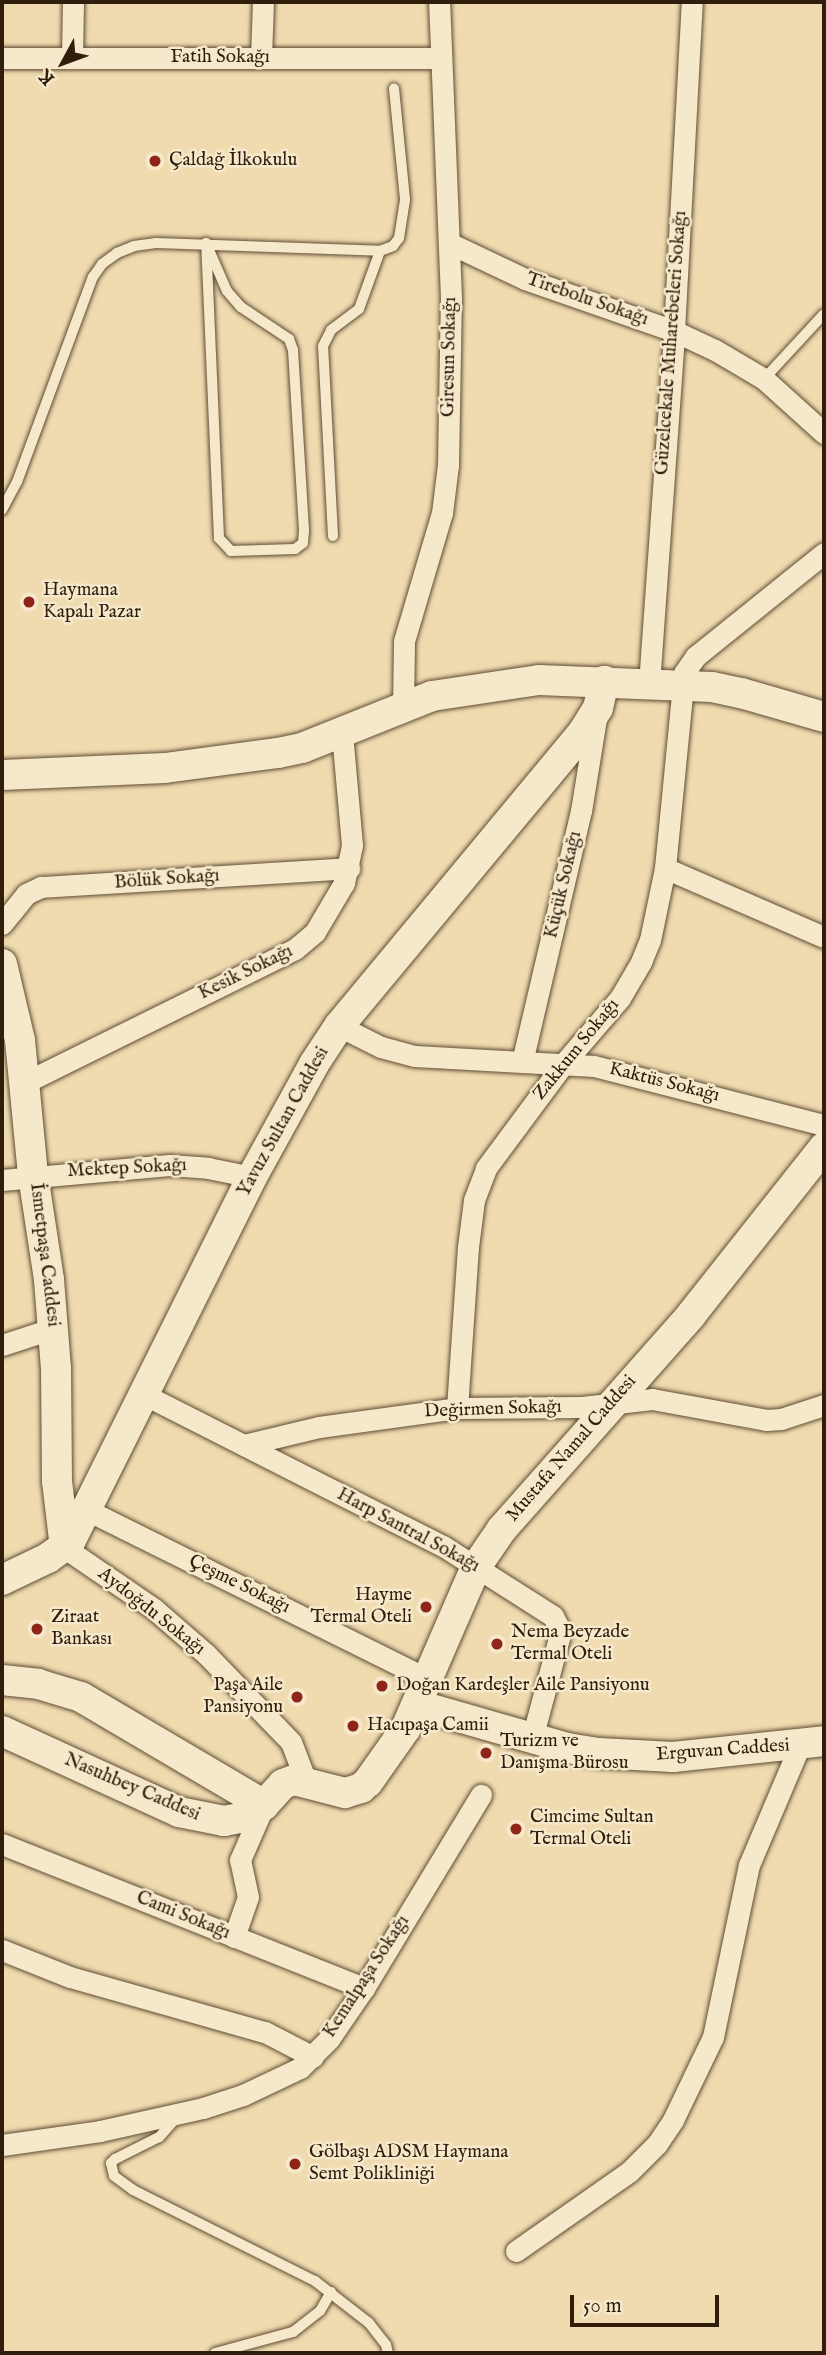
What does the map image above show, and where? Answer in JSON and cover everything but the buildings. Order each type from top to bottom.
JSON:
[{"type":"street","points":[[72,58],[73,2]]},
{"type":"street","points":[[261,58],[263,2]]},
{"type":"street","name":"Giresun Sokağı","points":[[403,707],[404,640],[446,492],[451,349],[439,2]]},
{"type":"street","name":"Güzelcekale Muharebeleri Sokağı","points":[[649,684],[674,331],[692,2]]},
{"type":"street","name":"Fatih Sokağı","points":[[2,58],[439,58]]},
{"type":"street","name":"Tirebolu Sokağı","points":[[449,243],[525,279],[674,331],[715,350],[764,379],[824,433]]},
{"type":"street","points":[[681,684],[696,656],[824,553]]},
{"type":"street","points":[[2,775],[165,768],[230,761],[302,748],[432,696],[506,683],[601,694],[649,684],[681,684],[741,693],[824,717]]},
{"type":"street","name":"Zakkum Sokağı","points":[[457,1408],[474,1200],[491,1159],[564,1063],[608,1013],[641,962],[658,905],[665,868],[681,684]]},
{"type":"street","name":"Yavuz Sultan Caddesi","points":[[65,1548],[145,1395],[252,1177],[314,1064],[339,1026],[568,752],[601,694]]},
{"type":"street","name":"Küçük Sokağı","points":[[522,1062],[581,811],[601,694]]},
{"type":"street","name":"Kesik Sokağı","points":[[24,1083],[306,943],[330,910],[349,867],[352,821],[342,733]]},
{"type":"street","name":"Bölük Sokağı","points":[[2,924],[26,894],[41,887],[349,867]]},
{"type":"street","points":[[665,868],[824,937]]},
{"type":"street","name":"İsmetpaşa Caddesi","points":[[2,964],[15,1010],[33,1175],[54,1328],[57,1481],[65,1548]]},
{"type":"street","name":"Kaktüs Sokağı","points":[[339,1026],[381,1047],[415,1056],[594,1066],[824,1125]]},
{"type":"street","name":"Mustafa Namal Caddesi","points":[[306,1781],[345,1793],[368,1782],[397,1743],[423,1692],[476,1567],[502,1529],[691,1315],[824,1147]]},
{"type":"street","name":"Mektep Sokağı","points":[[2,1180],[169,1164],[252,1177]]},
{"type":"street","points":[[2,1345],[54,1328]]},
{"type":"street","name":"Harp Santral Sokağı","points":[[145,1395],[415,1532],[553,1616],[560,1630],[532,1738]]},
{"type":"street","name":"Değirmen Sokağı","points":[[244,1445],[319,1427],[457,1408],[609,1405],[634,1400],[672,1400],[766,1420],[791,1417],[824,1405]]},
{"type":"street","name":"Çeşme Sokağı","points":[[87,1510],[423,1692]]},
{"type":"street","points":[[2,1580],[65,1548]]},
{"type":"street","name":"Aydoğdu Sokağı","points":[[65,1548],[154,1609],[206,1654],[291,1742],[306,1781]]},
{"type":"street","points":[[2,1680],[38,1684],[81,1697],[264,1805],[240,1860],[248,1897],[234,1937]]},
{"type":"street","name":"Erguvan Caddesi","points":[[423,1692],[532,1738],[578,1750],[635,1756],[716,1755],[812,1743]]},
{"type":"street","name":"Nasuhbey Caddesi","points":[[2,1731],[179,1812],[205,1820],[240,1818],[264,1805],[283,1784],[306,1781]]},
{"type":"street","points":[[516,2251],[629,2172],[673,2120],[713,2037],[749,1865],[812,1743]]},
{"type":"street","name":"Kemalpaşa Sokağı","points":[[2,2146],[100,2131],[181,2113],[243,2095],[300,2068],[313,2057],[364,1988],[481,1795]]},
{"type":"street","name":"Cami Sokağı","points":[[2,1844],[364,1988]]},
{"type":"street","points":[[2,1950],[69,1977],[265,2032],[313,2057]]},
{"type":"lane","points":[[2,510],[17,482],[97,270],[117,253],[134,246],[206,243],[380,251],[393,246],[399,238],[405,199],[394,89]]},
{"type":"lane","points":[[206,243],[227,291],[241,307],[289,339],[293,350],[304,531],[303,543],[295,549],[243,553],[231,551],[219,538],[206,243]]},
{"type":"lane","points":[[333,536],[323,346],[331,330],[359,309],[380,251]]},
{"type":"lane","points":[[764,379],[824,314]]},
{"type":"lane","points":[[181,2113],[168,2131],[115,2158],[111,2163],[114,2176],[133,2190],[282,2262],[331,2292],[369,2323],[386,2345],[388,2353]]},
{"type":"lane","points":[[215,2353],[293,2332],[320,2311],[331,2292]]},
{"type":"place","name":"Çaldağ İlkokulu","points":[[155,161]]},
{"type":"place","name":"Haymana Kapalı Pazar","points":[[29,602]]},
{"type":"place","name":"Hayme Termal Oteli","points":[[426,1607]]},
{"type":"place","name":"Ziraat Bankası","points":[[37,1629]]},
{"type":"place","name":"Nema Beyzade Termal Oteli","points":[[497,1644]]},
{"type":"place","name":"Doğan Kardeşler Aile Pansiyonu","points":[[382,1686]]},
{"type":"place","name":"Paşa Aile Pansiyonu","points":[[297,1697]]},
{"type":"place","name":"Hacıpaşa Camii","points":[[353,1726]]},
{"type":"place","name":"Turizm ve Danışma Bürosu","points":[[486,1753]]},
{"type":"place","name":"Cimcime Sultan Termal Oteli","points":[[516,1829]]},
{"type":"place","name":"Gölbaşı ADSM Haymana Semt Polikliniği","points":[[295,2164]]}]
